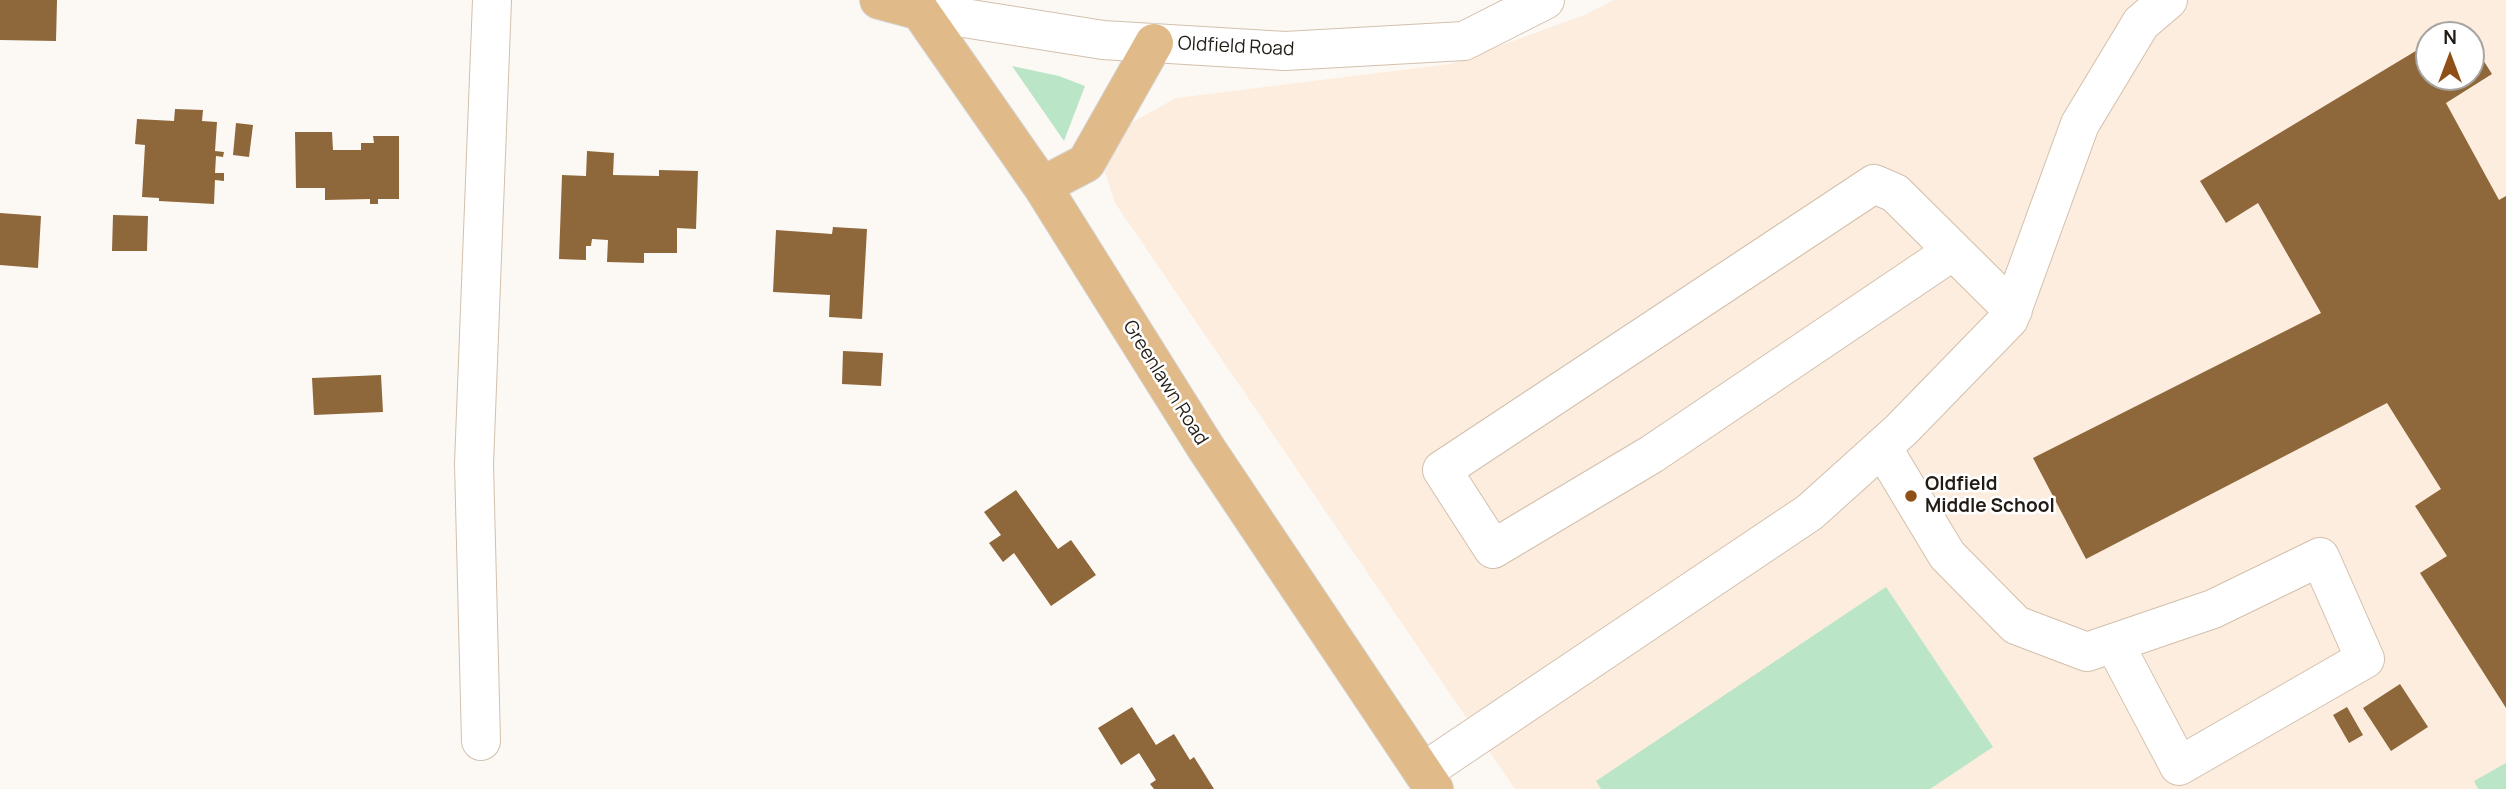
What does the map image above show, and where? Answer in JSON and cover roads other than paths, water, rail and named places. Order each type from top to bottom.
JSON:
[{"type":"main road","points":[[879,0],[920,11]]},
{"type":"main road","name":"Greenlawn Road","points":[[920,11],[1042,186],[1206,449],[1429,781]]},
{"type":"main road","points":[[1042,186],[1086,163],[1154,43]]},
{"type":"street","points":[[481,741],[474,464],[492,0]]},
{"type":"street","name":"Oldfield Road","points":[[920,11],[1103,40],[1285,51],[1464,41],[1545,0]]},
{"type":"street","points":[[1429,781],[1810,512],[1882,447],[2010,319],[2080,124],[2141,23],[2168,0]]},
{"type":"street","points":[[1953,251],[1652,454],[1493,549],[1442,470],[1874,184],[1895,193],[2013,310]]},
{"type":"street","points":[[1882,447],[1947,555],[2016,625],[2087,652],[2213,609],[2320,557],[2365,659],[2179,766],[2114,643]]},
{"type":"place","name":"Oldfield Middle School","points":[[1911,496]]}]
